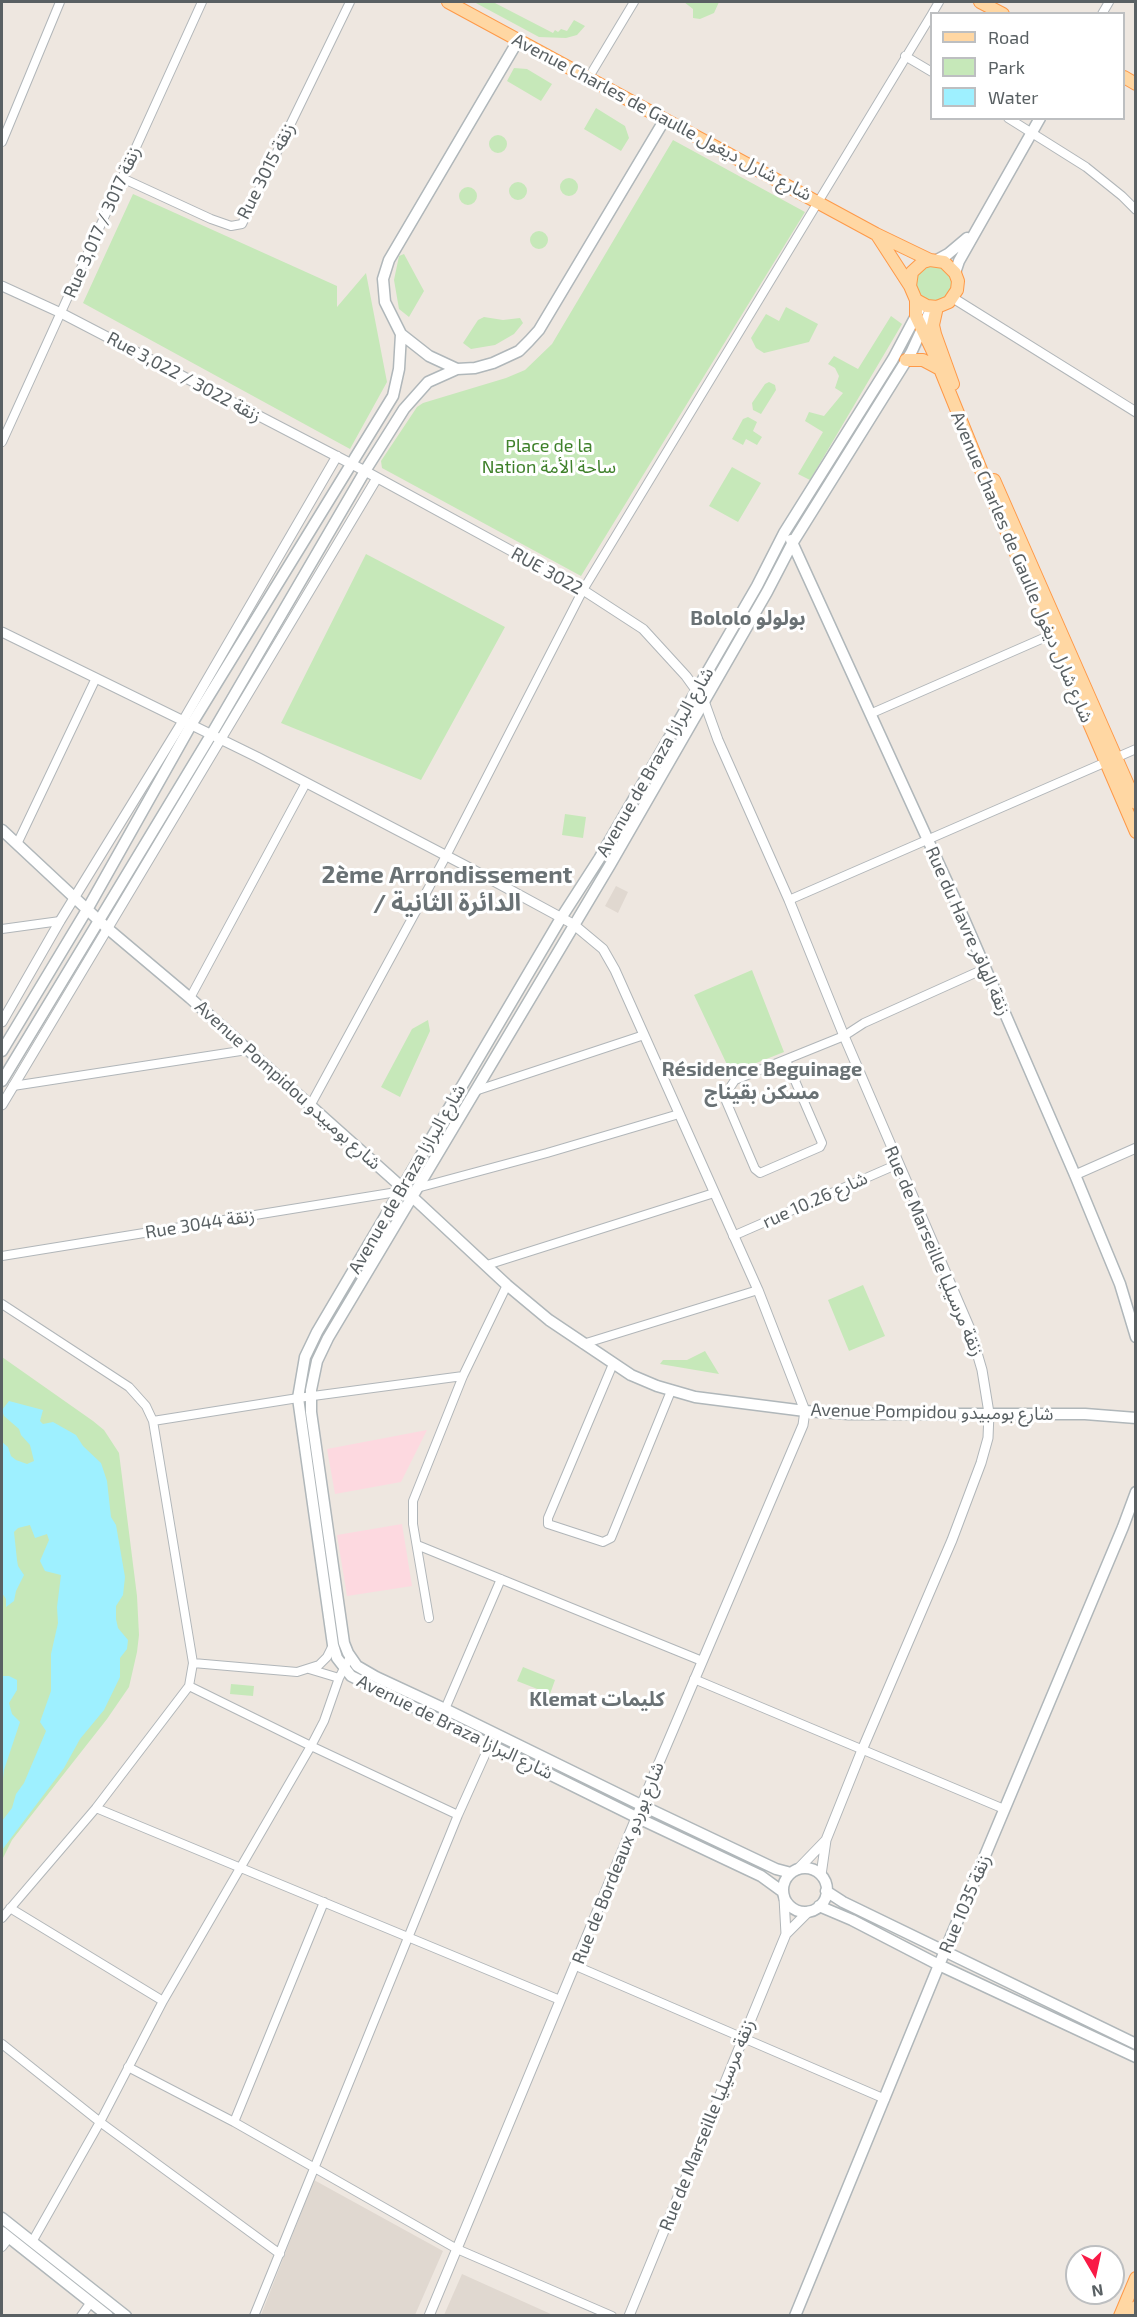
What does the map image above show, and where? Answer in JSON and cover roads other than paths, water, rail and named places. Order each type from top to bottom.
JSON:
[{"type":"main road","name":"Avenue Charles de Gaulle شارع شارل ديغول","points":[[448,2],[876,234],[934,260]]},
{"type":"main road","points":[[984,2],[1000,12]]},
{"type":"main road","points":[[457,369],[429,356],[401,334],[385,302],[383,279],[389,261],[519,39]]},
{"type":"main road","points":[[2,1081],[104,924],[210,735],[365,471],[404,409],[428,382],[457,369],[475,368],[493,363],[519,351],[530,341],[539,330],[665,119]]},
{"type":"main road","points":[[955,273],[959,261],[1039,120]]},
{"type":"main road","points":[[934,260],[951,266],[958,281],[953,298],[927,305],[910,286],[912,272],[923,262],[934,260],[953,251],[976,231]]},
{"type":"main road","name":"Avenue Charles de Gaulle شارع شارل ديغول","points":[[876,234],[910,286]]},
{"type":"main road","name":"Avenue Charles de Gaulle شارع شارل ديغول","points":[[1056,633],[916,316],[927,305],[956,393],[1110,760],[1136,832]]},
{"type":"main road","name":"Avenue de Braza شارع البرازا","points":[[783,1895],[761,1876],[341,1673],[333,1645],[298,1398],[305,1358],[317,1332],[407,1191],[475,1091],[610,865],[768,592],[793,542],[906,360],[919,337],[927,305]]},
{"type":"main road","name":"Avenue de Braza شارع البرازا","points":[[794,1871],[776,1869],[357,1666],[344,1643],[311,1412],[311,1396],[315,1368],[328,1338],[407,1191],[561,918],[599,859],[757,586],[784,533],[893,359],[916,316]]},
{"type":"main road","points":[[2,1051],[88,908],[187,723],[393,396],[399,369],[401,334]]},
{"type":"main road","points":[[906,360],[923,360],[938,368]]},
{"type":"main road","points":[[808,496],[818,502]]},
{"type":"main road","name":"Rue du Havre زنقة الهافر","points":[[784,533],[793,542],[927,838],[1075,1175],[1120,1284],[1136,1337]]},
{"type":"main road","name":"Avenue Charles de Gaulle شارع شارل ديغول","points":[[1110,760],[1136,803]]},
{"type":"main road","name":"Avenue Pompidou شارع بومبيدو","points":[[2,830],[104,924],[407,1191],[507,1285],[549,1320],[631,1375],[671,1391],[695,1397],[805,1411],[849,1414],[1085,1414],[1136,1418]]},
{"type":"main road","name":"Rue 1035 زنقة","points":[[795,2316],[945,1950],[1119,1538],[1136,1492]]},
{"type":"main road","points":[[826,1891],[819,1906],[809,1911],[794,1909],[783,1895],[783,1885],[794,1871],[810,1869],[821,1875],[826,1891],[843,1902],[1136,2044]]},
{"type":"main road","points":[[819,1906],[1136,2057]]},
{"type":"main road","points":[[2,2218],[126,2316]]},
{"type":"main road","points":[[4,2239],[108,2316]]},
{"type":"main road","points":[[1120,2316],[1136,2278]]},
{"type":"main road","points":[[1132,2316],[1136,2307]]},
{"type":"street","points":[[2,142],[60,2]]},
{"type":"street","name":"Rue 3,017 / زنقة 3017","points":[[2,442],[202,2]]},
{"type":"street","name":"Rue 3015 زنقة","points":[[122,178],[212,219],[231,226],[242,224],[350,2]]},
{"type":"street","points":[[589,77],[634,2]]},
{"type":"street","points":[[310,1106],[446,856],[583,590],[930,17]]},
{"type":"street","points":[[905,56],[930,71]]},
{"type":"street","points":[[1011,120],[1086,166],[1136,210]]},
{"type":"street","name":"Rue 3,022 / زنقة 3022","points":[[2,286],[61,312],[365,471]]},
{"type":"street","points":[[953,298],[1136,412]]},
{"type":"street","points":[[2,417],[14,416]]},
{"type":"street","points":[[2,1022],[60,921],[187,723],[337,456]]},
{"type":"street","name":"RUE 3022","points":[[365,471],[583,590],[643,629],[686,676],[704,701]]},
{"type":"street","points":[[2,1105],[104,924],[222,740],[377,478]]},
{"type":"street","points":[[2,632],[222,740],[446,856],[573,924],[603,949],[610,960],[758,1290],[805,1411]]},
{"type":"street","points":[[870,714],[1056,633]]},
{"type":"street","points":[[17,844],[96,678]]},
{"type":"street","name":"Rue de Marseille زنقة مرسيليا","points":[[704,701],[718,740],[789,900],[898,1164],[970,1329],[982,1370],[989,1413],[988,1438],[981,1463],[952,1540],[826,1840],[821,1875]]},
{"type":"street","points":[[789,900],[1136,749]]},
{"type":"street","points":[[190,998],[306,783]]},
{"type":"street","points":[[2,929],[60,921]]},
{"type":"street","points":[[786,1060],[822,1143],[820,1147],[760,1173],[755,1169],[726,1101],[727,1092],[735,1080],[844,1036],[864,1023],[984,969]]},
{"type":"street","points":[[475,1091],[644,1035]]},
{"type":"street","points":[[13,1086],[247,1050]]},
{"type":"street","name":"Rue 3044 زنقة","points":[[2,1256],[407,1191],[679,1114]]},
{"type":"street","points":[[1075,1175],[1136,1148]]},
{"type":"street","name":"rue 10.26 شارع","points":[[733,1236],[898,1164]]},
{"type":"street","points":[[486,1264],[714,1193]]},
{"type":"street","points":[[429,1618],[413,1524],[413,1501],[463,1376],[507,1285]]},
{"type":"street","points":[[583,1344],[758,1290]]},
{"type":"street","points":[[2,1304],[129,1387],[146,1406],[153,1421],[193,1663],[189,1686],[96,1808],[5,1911],[163,2001]]},
{"type":"street","points":[[613,1364],[548,1518],[548,1524],[603,1542],[611,1538],[671,1391]]},
{"type":"street","points":[[153,1421],[311,1396],[463,1376]]},
{"type":"street","name":"Rue de Bordeaux شارع بوردو","points":[[429,2316],[802,1425],[805,1411]]},
{"type":"street","points":[[417,1545],[702,1661]]},
{"type":"street","points":[[445,1708],[501,1579]]},
{"type":"street","points":[[193,1663],[297,1672],[319,1665],[327,1657],[333,1645]]},
{"type":"street","points":[[32,2242],[100,2122],[163,2001],[311,1746],[324,1721],[341,1673],[350,1657]]},
{"type":"street","points":[[309,1669],[341,1673]]},
{"type":"street","points":[[694,1679],[1004,1809]]},
{"type":"street","points":[[189,1686],[458,1815]]},
{"type":"street","points":[[254,2316],[458,1815],[490,1744]]},
{"type":"street","points":[[96,1808],[560,2000]]},
{"type":"street","name":"Rue de Marseille زنقة مرسيليا","points":[[794,1871],[826,1840]]},
{"type":"street","name":"Rue de Marseille زنقة مرسيليا","points":[[783,1895],[786,1934]]},
{"type":"street","points":[[234,2122],[324,1902]]},
{"type":"street","name":"Rue de Marseille زنقة مرسيليا","points":[[629,2316],[786,1934],[809,1911]]},
{"type":"street","points":[[576,1966],[885,2099]]},
{"type":"street","points":[[2,2044],[100,2122],[280,2254]]},
{"type":"street","points":[[128,2067],[234,2122],[457,2249],[612,2316]]},
{"type":"street","points":[[81,2316],[91,2302]]},
{"type":"water","points":[[9,1401],[43,1410],[40,1421],[43,1424],[53,1422],[76,1435],[83,1446],[101,1463],[107,1481],[111,1517],[116,1525],[125,1577],[123,1595],[116,1606],[116,1619],[118,1628],[128,1640],[127,1649],[120,1658],[120,1677],[104,1710],[80,1739],[64,1768],[2,1850],[2,1821],[12,1808],[16,1794],[24,1783],[46,1731],[40,1722],[51,1691],[51,1654],[58,1623],[57,1607],[61,1575],[45,1571],[40,1561],[49,1540],[47,1534],[35,1538],[30,1525],[18,1528],[14,1532],[17,1560],[24,1575],[14,1601],[6,1607],[6,1599],[2,1593],[2,1442],[16,1460],[27,1464],[34,1461],[30,1445],[19,1429],[4,1416],[2,1410]]},
{"type":"water","points":[[2,1676],[9,1676],[17,1680],[17,1690],[9,1703],[12,1714],[20,1722],[4,1770],[2,1788]]},
{"type":"district","name":"Bololo بولولو","points":[[748,618]]},
{"type":"district","name":"2ème Arrondissement / الدائرة الثانية","points":[[447,889]]},
{"type":"district","name":"Résidence Beguinage مسكن بقيناج","points":[[762,1080]]},
{"type":"district","name":"Klemat كليمات","points":[[597,1699]]},
{"type":"park label","name":"Place de la Nation ساحة الأمة","points":[[549,456]]}]
